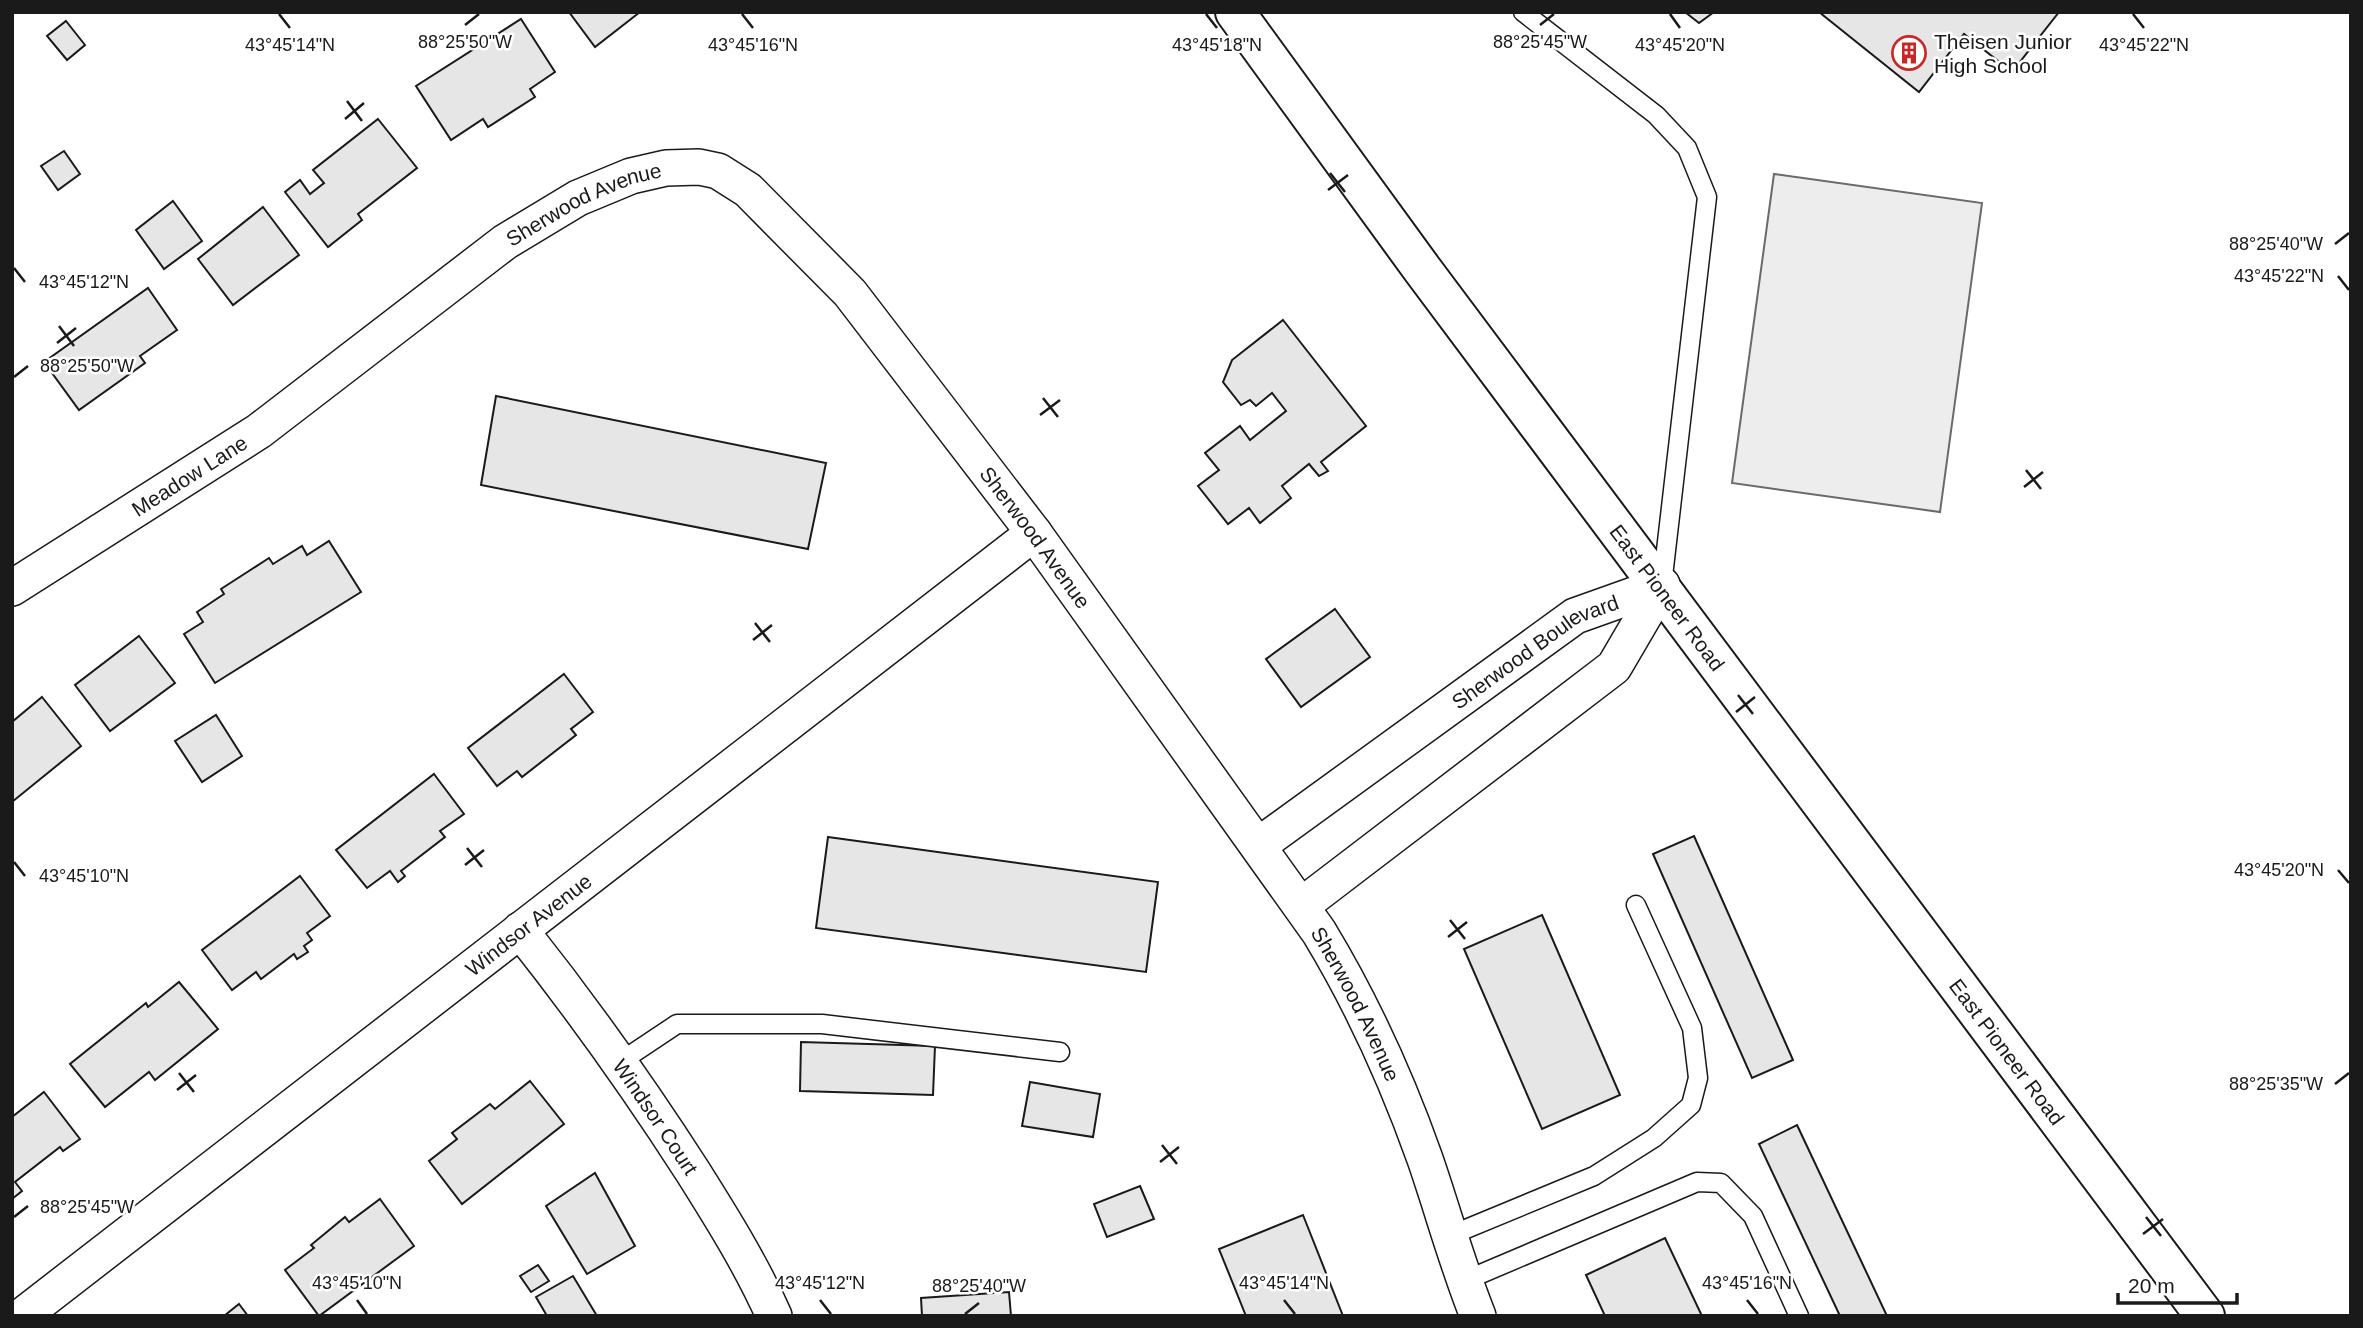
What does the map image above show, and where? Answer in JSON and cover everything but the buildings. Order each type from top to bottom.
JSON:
[{"type":"main road","name":"East Pioneer Road","points":[[1235,12],[1422,269],[1662,585],[2206,1316]]},
{"type":"street","name":"Sherwood Avenue","points":[[360,354],[505,242],[578,198],[631,176],[666,168],[699,167],[718,172],[748,190],[850,293],[1034,534],[1301,906],[1345,975],[1392,1074],[1425,1159],[1478,1316]]},
{"type":"street","name":"Meadow Lane","points":[[12,588],[260,431],[360,354]]},
{"type":"street","name":"Windsor Avenue","points":[[22,1316],[1034,534]]},
{"type":"street","name":"Sherwood Boulevard","points":[[1259,845],[1575,616],[1662,585]]},
{"type":"street","name":"Sherwood Boulevard","points":[[1301,906],[1614,667],[1662,585]]},
{"type":"street","name":"Windsor Court","points":[[520,930],[620,1062],[714,1206],[774,1316]]},
{"type":"lane","points":[[1523,12],[1657,115],[1688,148],[1707,197],[1662,585]]},
{"type":"lane","points":[[1449,1236],[1594,1176],[1654,1138],[1691,1105],[1698,1078],[1692,1028],[1636,905]]},
{"type":"lane","points":[[620,1062],[677,1024],[822,1024],[1060,1052]]},
{"type":"lane","points":[[1464,1281],[1697,1182],[1721,1183],[1753,1216],[1799,1316]]},
{"type":"shaded area","points":[[1774,174],[1982,203],[1940,512],[1732,483]]},
{"type":"place","name":"Theisen Junior High School","points":[[1909,53]]}]
